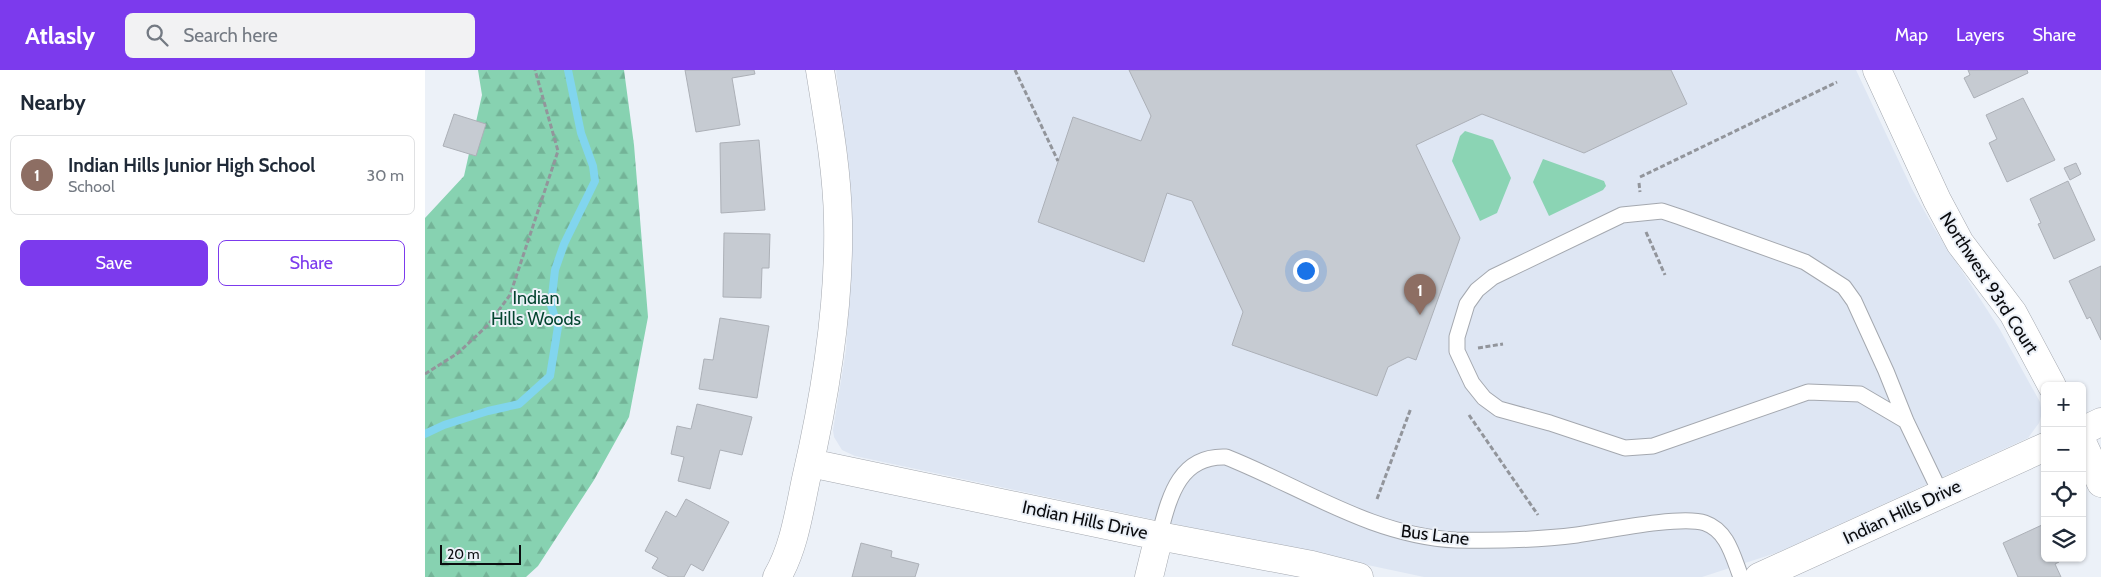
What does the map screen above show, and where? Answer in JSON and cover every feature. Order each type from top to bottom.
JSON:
[{"type":"street","points":[[777,577],[792,539],[810,463],[827,370],[834,306],[838,221],[831,137],[820,70]]},
{"type":"street","name":"Northwest 93rd Court","points":[[1877,70],[1937,200],[1960,243],[2013,312],[2050,382]]},
{"type":"street","points":[[2086,428],[2101,422]]},
{"type":"street","name":"Indian Hills Drive","points":[[1759,577],[2041,449]]},
{"type":"street","points":[[2086,451],[2101,483]]},
{"type":"street","name":"Indian Hills Drive","points":[[810,463],[1159,536],[1312,565],[1359,577]]},
{"type":"street","points":[[1149,577],[1159,536]]},
{"type":"lane","points":[[1906,421],[1860,394],[1808,392],[1653,446],[1625,448],[1550,423],[1499,409],[1484,398],[1472,383],[1457,351],[1457,337],[1467,304],[1477,290],[1493,277],[1622,215],[1661,211],[1805,262],[1844,287],[1854,301],[1906,421],[1941,494]]},
{"type":"lane","name":"Bus Lane","points":[[1159,536],[1168,502],[1181,476],[1211,456],[1226,457],[1358,517],[1395,531],[1425,537],[1494,541],[1535,539],[1661,523],[1704,522],[1723,535],[1741,577]]},
{"type":"path","points":[[425,374],[458,353],[488,325],[509,295],[558,151],[535,70]]},
{"type":"path","points":[[1015,70],[1058,161]]},
{"type":"path","points":[[1640,177],[1837,82]]},
{"type":"path","points":[[1377,499],[1411,408]]},
{"type":"path","points":[[1466,410],[1538,515]]},
{"type":"shaded area","points":[[836,70],[1856,70],[1912,189],[1934,228],[1999,328],[2040,402],[2041,416],[2039,423],[2028,438],[1779,552],[1702,577],[1424,577],[855,456],[842,450],[834,437],[833,430],[846,350],[852,256],[848,161]]},
{"type":"green space","name":"Indian Hills Woods","points":[[478,70],[624,70],[634,145],[648,317],[629,417],[594,480],[538,566],[526,577],[425,577],[425,218],[464,176],[482,95]]},
{"type":"green space","points":[[1465,131],[1493,140],[1511,178],[1497,213],[1480,221],[1452,161],[1460,136]]},
{"type":"green space","points":[[1543,159],[1604,181],[1606,186],[1603,190],[1549,216],[1533,182]]},
{"type":"building","points":[[685,70],[754,70],[755,74],[732,78],[740,125],[696,132]]},
{"type":"building","points":[[1129,70],[1671,70],[1687,104],[1584,153],[1482,114],[1416,145],[1460,238],[1416,360],[1408,357],[1388,367],[1377,396],[1232,345],[1243,312],[1192,201],[1167,193],[1144,262],[1038,222],[1073,117],[1141,141],[1151,116]]},
{"type":"building","points":[[1968,70],[2027,70],[2028,73],[1974,98],[1964,78],[1970,75]]},
{"type":"building","points":[[2023,98],[2055,160],[2007,182],[1989,143],[1997,139],[1986,115]]},
{"type":"building","points":[[454,114],[486,124],[476,156],[443,146]]},
{"type":"building","points":[[759,140],[765,210],[721,213],[720,143]]},
{"type":"building","points":[[2076,163],[2081,174],[2070,180],[2064,168]]},
{"type":"building","points":[[2068,181],[2095,240],[2054,259],[2038,224],[2041,223],[2030,199]]},
{"type":"building","points":[[724,233],[770,234],[769,268],[762,268],[761,298],[723,297]]},
{"type":"building","points":[[2101,266],[2101,340],[2090,317],[2087,319],[2069,281]]},
{"type":"building","points":[[720,318],[769,326],[757,398],[699,389],[704,359],[713,360]]},
{"type":"building","points":[[697,404],[752,417],[742,455],[720,450],[710,489],[678,481],[684,457],[671,454],[677,426],[691,429]]},
{"type":"building","points":[[686,499],[729,522],[703,571],[691,564],[684,577],[669,577],[652,568],[658,558],[645,551],[666,511],[676,517]]},
{"type":"building","points":[[2041,525],[2041,562],[2059,562],[2055,564],[2061,577],[2018,577],[2003,543]]},
{"type":"building","points":[[861,543],[892,551],[891,557],[919,564],[915,577],[852,577]]},
{"type":"waterway","points":[[425,434],[444,425],[488,411],[519,404],[550,376],[558,327],[551,305],[555,270],[564,244],[595,181],[593,166],[581,133],[568,70]]},
{"type":"place","name":"Indian Hills Junior High School","points":[[1420,315]]}]
